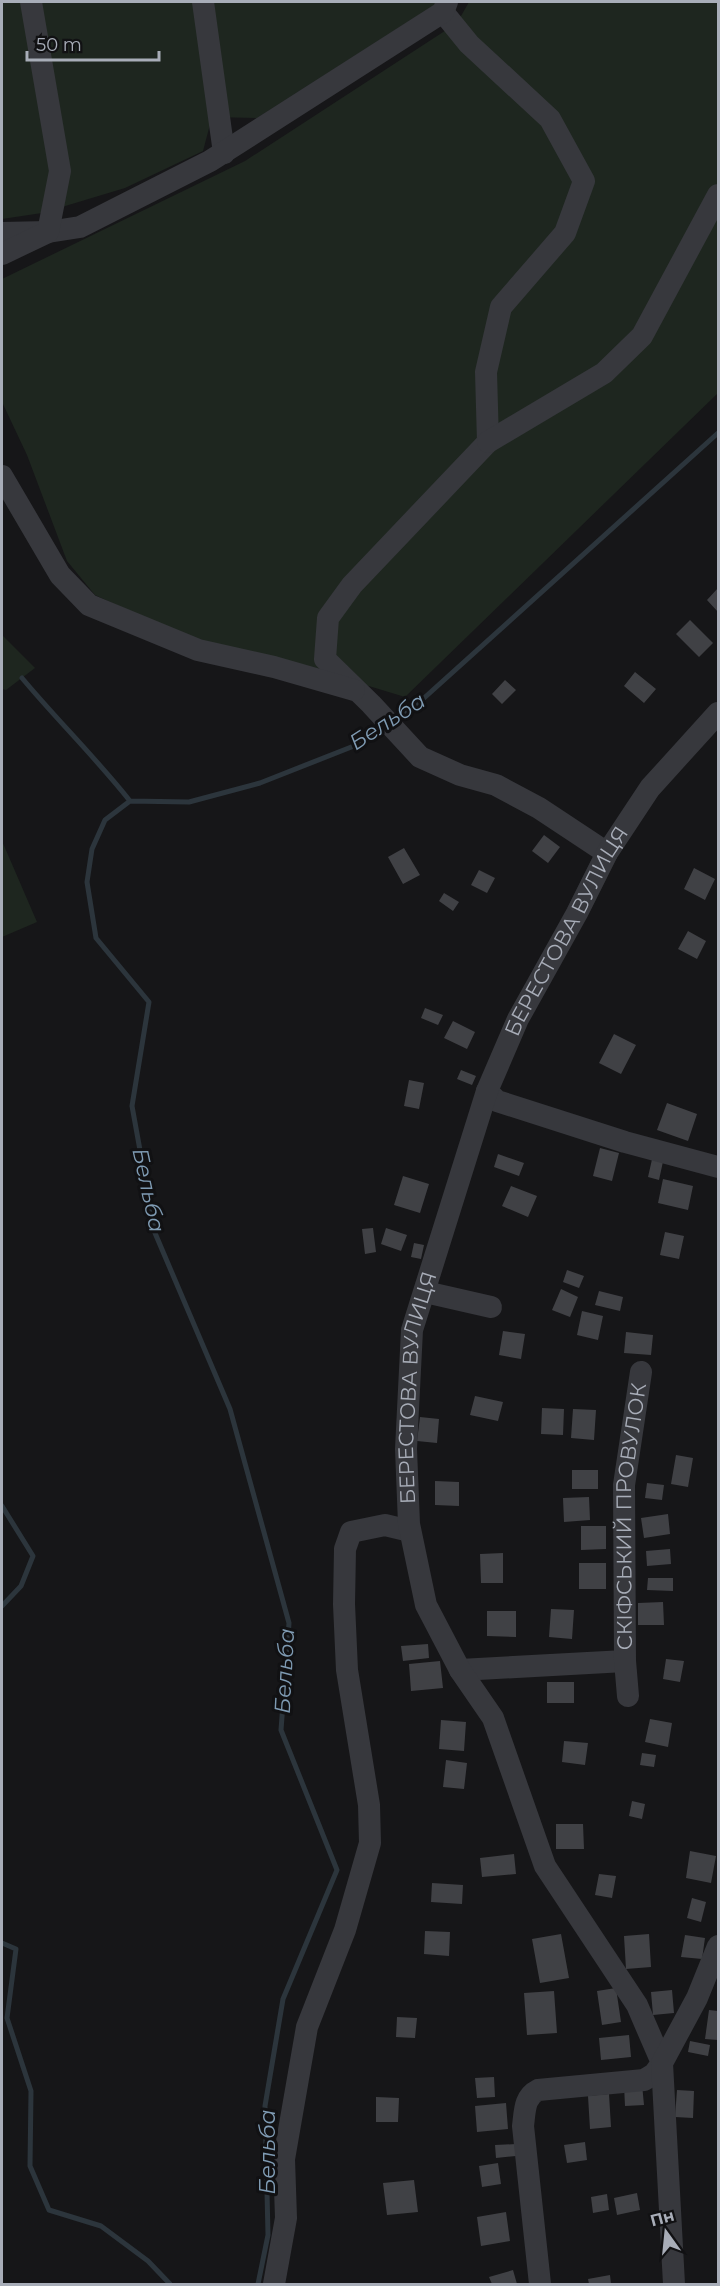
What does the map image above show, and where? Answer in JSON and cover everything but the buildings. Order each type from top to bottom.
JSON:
[{"type":"street","points":[[31,2],[60,171],[48,232]]},
{"type":"street","points":[[203,2],[224,153]]},
{"type":"street","points":[[2,233],[48,232],[80,227],[224,153],[445,7],[469,44],[550,119],[584,181],[565,233],[501,307],[486,372],[488,442]]},
{"type":"street","points":[[607,853],[539,808],[496,785],[460,775],[420,757],[365,697],[325,659],[328,618],[352,585],[488,442],[604,374],[642,336],[718,195]]},
{"type":"street","points":[[2,254],[48,232]]},
{"type":"street","points":[[2,476],[60,575],[89,605],[198,650],[274,667],[365,697]]},
{"type":"street","name":"БЕРЕСТОВА ВУЛИЦЯ","points":[[662,2063],[637,2006],[545,1866],[493,1718],[460,1670],[426,1605],[410,1531],[405,1449],[412,1330],[487,1091],[518,1019],[577,913],[607,853],[650,788],[715,722]]},
{"type":"street","points":[[487,1091],[497,1101],[625,1142],[718,1167]]},
{"type":"street","points":[[426,1288],[434,1294],[491,1307]]},
{"type":"street","name":"СКІФСЬКИЙ ПРОВУЛОК","points":[[628,1696],[625,1660],[624,1485],[641,1372]]},
{"type":"street","points":[[274,2284],[286,2218],[284,2159],[307,2027],[345,1930],[370,1843],[369,1805],[347,1670],[344,1604],[345,1549],[351,1532],[385,1525],[410,1531]]},
{"type":"street","name":"СКІФСЬКИЙ ПРОВУЛОК","points":[[460,1670],[625,1660]]},
{"type":"street","points":[[540,2284],[523,2126],[526,2102],[530,2094],[538,2090],[644,2080],[654,2074],[708,2000],[718,1946]]},
{"type":"street","points":[[662,2063],[674,2284]]},
{"type":"shaded area","points":[[2,2],[439,2],[257,118],[212,117],[203,151],[125,188],[42,213],[2,219]]},
{"type":"shaded area","points":[[469,2],[718,2],[718,393],[405,697],[280,659],[199,643],[95,595],[67,561],[27,455],[2,402],[2,279],[245,161],[457,23]]},
{"type":"shaded area","points":[[2,635],[35,668],[6,690],[2,689]]},
{"type":"shaded area","points":[[2,841],[37,922],[2,937]]},
{"type":"waterway","name":"Бельба","points":[[394,721],[413,708],[718,433]]},
{"type":"waterway","points":[[22,678],[130,801]]},
{"type":"waterway","name":"Бельба","points":[[258,2284],[268,2235],[265,2106],[283,1999],[337,1870],[281,1730],[289,1623],[230,1409],[155,1233],[132,1106],[149,1002],[96,938],[87,882],[92,849],[105,820],[130,801],[189,802],[260,783],[364,742],[384,728]]},
{"type":"waterway","points":[[2,1506],[33,1556],[21,1586],[2,1606]]},
{"type":"waterway","points":[[2,1943],[16,1949],[7,2018],[31,2091],[30,2166],[49,2210],[101,2226],[148,2261],[170,2284]]}]
